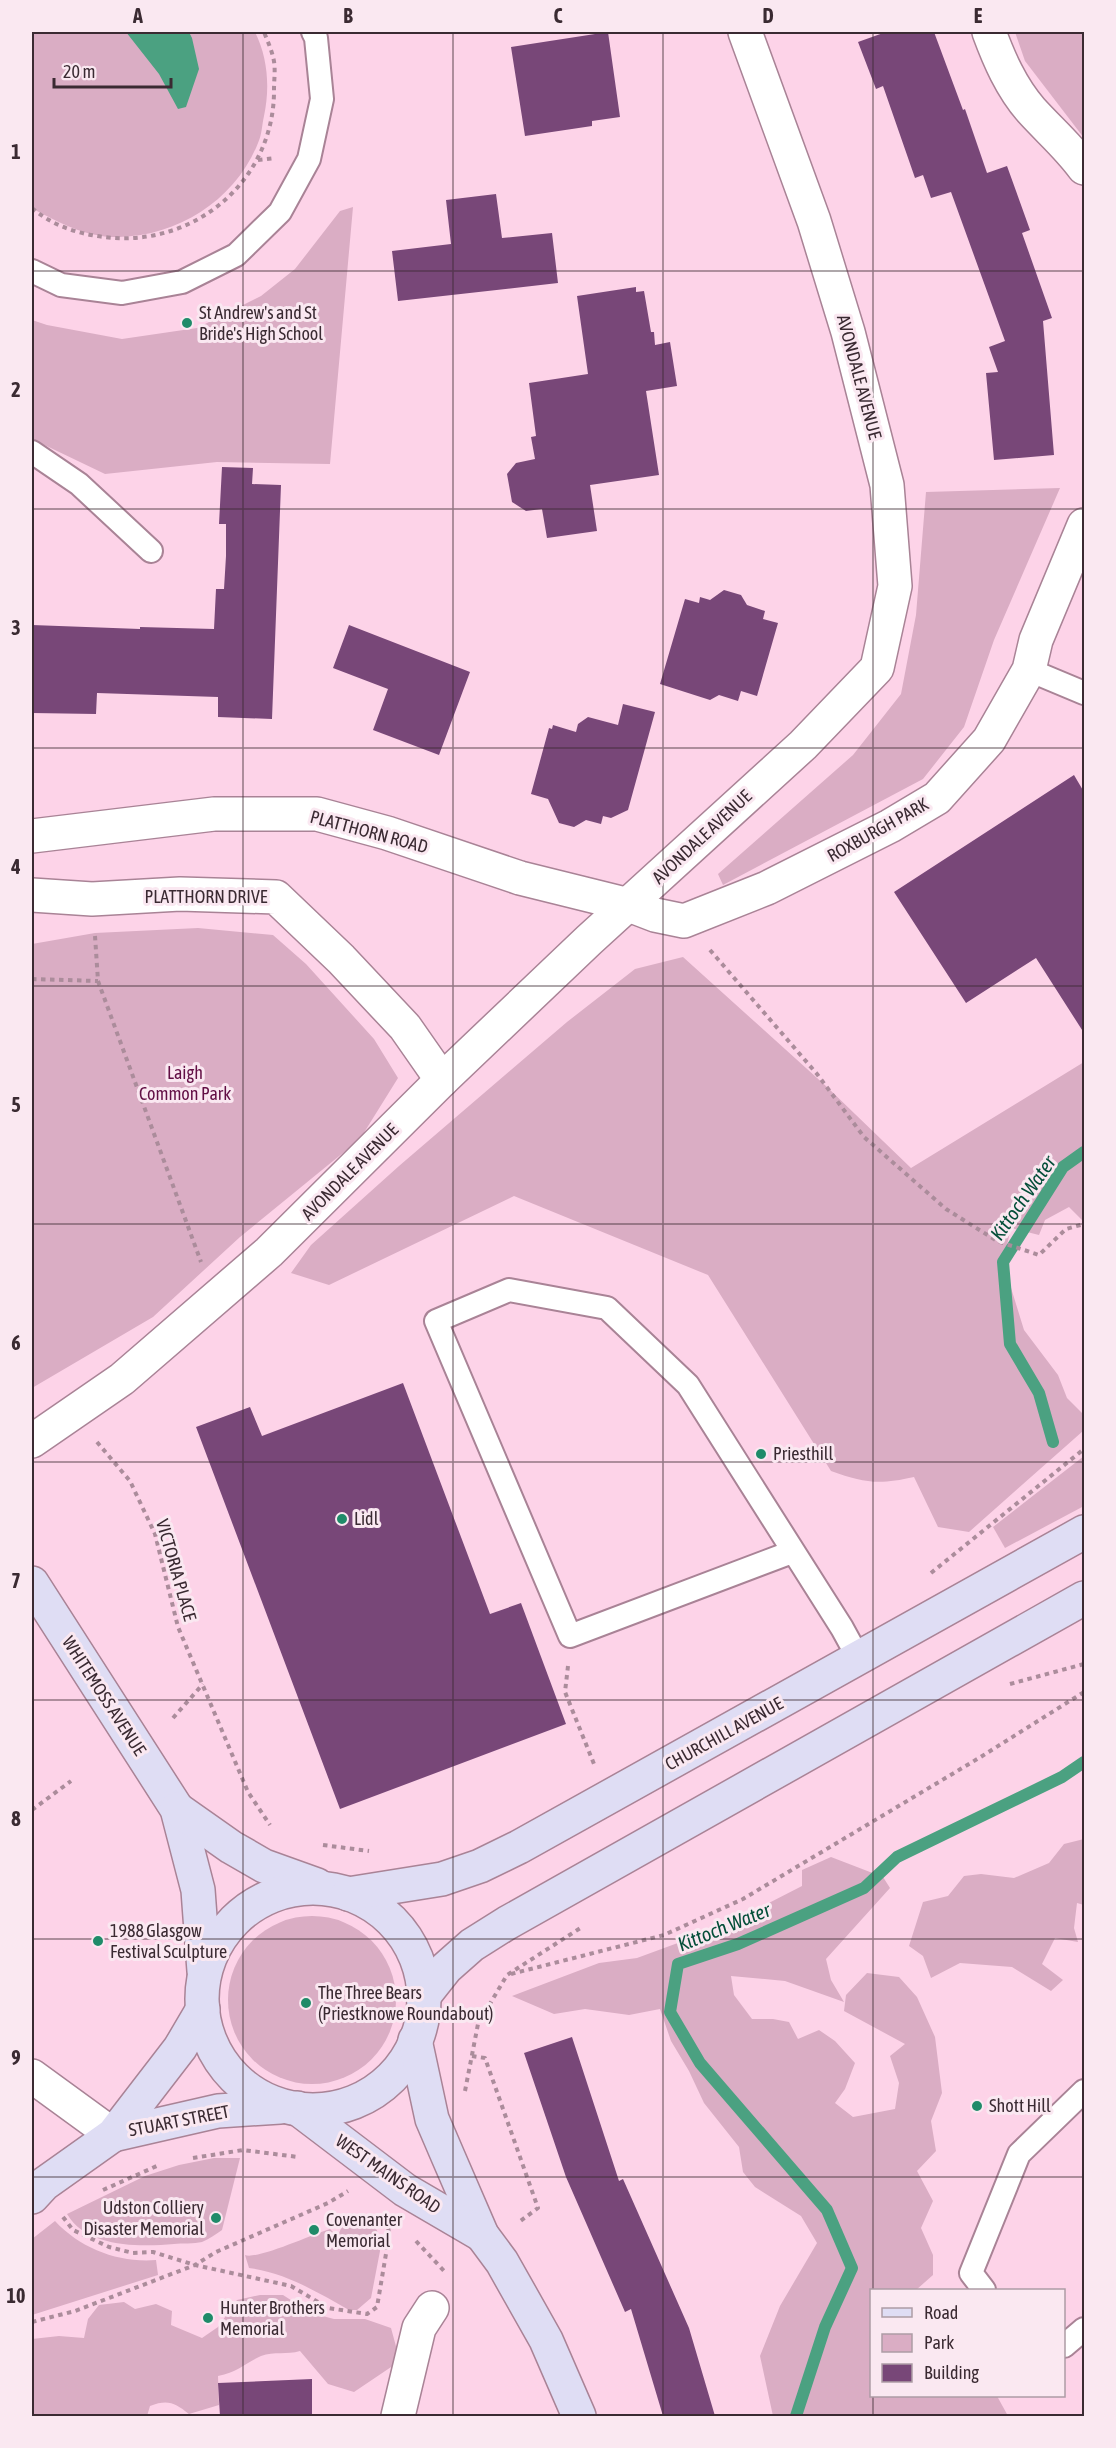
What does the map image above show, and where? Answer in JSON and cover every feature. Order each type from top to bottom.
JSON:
[{"type":"street","name":"AVONDALE AVENUE","points":[[32,1441],[122,1379],[269,1252],[442,1080],[589,940],[803,745],[877,668],[895,586],[887,485],[848,332],[814,220],[745,32]]},
{"type":"street","points":[[989,32],[1000,63],[1030,109],[1069,147],[1084,168]]},
{"type":"street","name":"ROXBURGH PARK","points":[[684,921],[767,888],[890,826],[937,798],[989,740],[1029,670],[1036,639],[1084,525]]},
{"type":"street","name":"PLATTHORN ROAD","points":[[32,836],[214,814],[317,814],[387,833],[520,878],[629,905]]},
{"type":"street","name":"PLATTHORN DRIVE","points":[[32,895],[92,899],[180,894],[276,897],[341,958],[405,1027],[442,1080]]},
{"type":"street","points":[[629,905],[655,915],[684,921]]},
{"type":"street","name":"CHURCHILL AVENUE","points":[[205,1976],[208,1957],[228,1926],[256,1902],[290,1890],[337,1891],[442,1879],[480,1866],[557,1827],[1084,1532]]},
{"type":"street","name":"WHITEMOSS AVENUE","points":[[32,1583],[177,1809],[198,1890],[205,1976]]},
{"type":"street","points":[[423,1997],[446,1968],[472,1945],[507,1923],[1084,1598]]},
{"type":"street","name":"WHITEMOSS AVENUE","points":[[177,1809],[231,1847],[264,1866],[361,1898],[391,1919],[413,1949],[424,1984],[422,2021],[415,2040]]},
{"type":"street","name":"WEST MAINS ROAD","points":[[205,1976],[201,1993],[205,2029],[221,2063],[247,2090],[289,2107],[405,2190],[482,2235]]},
{"type":"street","name":"STUART STREET","points":[[38,2191],[113,2135],[168,2064],[203,2010]]},
{"type":"street","name":"WEST MAINS ROAD","points":[[415,2040],[432,2119],[482,2235],[502,2262],[546,2340],[579,2416]]},
{"type":"street","name":"STUART STREET","points":[[113,2135],[218,2111],[289,2107],[317,2111],[354,2103],[386,2084],[410,2056],[415,2040]]},
{"type":"street","points":[[32,2076],[113,2135]]},
{"type":"street","points":[[398,2416],[419,2328],[432,2308]]},
{"type":"lane","points":[[32,271],[61,285],[122,293],[182,282],[236,255],[280,212],[309,159],[322,99],[316,38],[313,32]]},
{"type":"lane","points":[[32,452],[80,484],[151,551]]},
{"type":"lane","points":[[1029,670],[1084,693]]},
{"type":"lane","points":[[792,1552],[570,1636],[436,1321],[509,1290],[607,1308],[688,1385],[842,1628],[859,1659]]},
{"type":"lane","points":[[983,2289],[971,2273],[1019,2154],[1084,2091]]},
{"type":"lane","points":[[1065,2345],[1084,2329]]},
{"type":"path","points":[[32,208],[44,219],[90,237],[139,239],[187,226],[227,200],[258,160],[274,111],[274,59],[264,32]]},
{"type":"path","points":[[92,899],[99,981],[214,1299]]},
{"type":"path","points":[[684,921],[817,1074],[864,1137],[946,1209],[997,1241],[1038,1255],[1066,1229],[1084,1224]]},
{"type":"path","points":[[32,979],[99,981]]},
{"type":"path","name":"VICTORIA PLACE","points":[[72,1413],[130,1481],[155,1534],[178,1627],[202,1684],[248,1792],[270,1826],[277,1830]]},
{"type":"path","points":[[929,1574],[1084,1449]]},
{"type":"path","points":[[570,1636],[565,1692],[596,1770]]},
{"type":"path","points":[[1028,1673],[1009,1684],[1084,1664]]},
{"type":"path","points":[[173,1718],[202,1684]]},
{"type":"path","points":[[507,1975],[664,1935],[743,1899],[1084,1692]]},
{"type":"path","points":[[32,1810],[71,1781]]},
{"type":"path","points":[[312,1844],[372,1852]]},
{"type":"path","points":[[464,2099],[478,2024],[507,1975],[585,1924]]},
{"type":"path","points":[[472,2056],[485,2058],[538,2208],[519,2222],[524,2230]]},
{"type":"path","points":[[187,2158],[243,2150],[309,2158]]},
{"type":"path","points":[[99,2192],[165,2162]]},
{"type":"path","points":[[32,2322],[75,2310],[195,2265],[216,2252],[328,2203],[348,2191],[351,2184]]},
{"type":"path","points":[[38,2191],[59,2211],[73,2230],[109,2247],[133,2253],[153,2252],[195,2265],[291,2286],[328,2308],[367,2314],[377,2307],[389,2236],[387,2224]]},
{"type":"path","points":[[381,2219],[387,2224],[395,2225]]},
{"type":"path","points":[[410,2234],[460,2290],[432,2308]]},
{"type":"green space","points":[[32,32],[255,32],[263,52],[267,73],[267,95],[260,137],[248,163],[220,197],[203,211],[184,222],[141,235],[107,237],[96,235],[74,229],[33,209]]},
{"type":"green space","points":[[1015,32],[1084,32],[1084,138],[1025,61]]},
{"type":"green space","points":[[353,207],[330,464],[217,462],[105,474],[32,439],[32,320],[122,339],[197,328],[261,296],[295,269],[340,211]]},
{"type":"green space","points":[[1060,488],[994,640],[964,727],[923,779],[723,885],[718,874],[853,755],[901,694],[916,615],[926,492]]},
{"type":"green space","name":"Laigh Common Park","points":[[198,928],[273,935],[306,964],[374,1039],[398,1078],[360,1139],[240,1237],[153,1317],[32,1388],[32,944],[95,933]]},
{"type":"green space","points":[[683,957],[827,1087],[911,1168],[1084,1062],[1084,1222],[1069,1207],[1045,1220],[1039,1235],[1011,1228],[1003,1262],[1024,1330],[1058,1375],[1067,1398],[1083,1414],[1083,1431],[969,1532],[938,1527],[914,1477],[872,1482],[831,1471],[708,1275],[514,1196],[329,1285],[291,1273],[311,1245],[567,1022],[635,969]]},
{"type":"green space","points":[[1084,1456],[1084,1506],[1005,1548],[993,1527]]},
{"type":"green space","points":[[1084,1839],[1084,1905],[1077,1903],[1074,1928],[1078,1942],[1055,1938],[1042,1964],[1063,1980],[1051,1991],[1012,1967],[960,1963],[931,1978],[923,1956],[909,1946],[923,1902],[948,1896],[964,1876],[981,1874],[1014,1878],[1049,1863],[1064,1844]]},
{"type":"green space","points":[[831,1857],[883,1877],[890,1888],[826,1959],[831,1980],[844,2002],[785,1981],[731,1976],[734,1995],[752,2019],[789,2022],[798,2039],[819,2030],[835,2041],[855,2063],[845,2089],[835,2103],[853,2117],[895,2109],[899,2083],[890,2056],[905,2044],[844,2011],[846,1995],[867,1973],[899,1977],[917,1997],[935,2037],[942,2093],[931,2121],[936,2151],[917,2171],[933,2201],[921,2228],[933,2255],[933,2275],[917,2289],[870,2289],[870,2397],[998,2397],[1008,2416],[773,2416],[760,2356],[780,2306],[817,2243],[801,2216],[755,2187],[743,2172],[739,2147],[704,2103],[671,2041],[660,2009],[629,2015],[585,2009],[554,2014],[512,1996],[599,1963],[637,1958],[724,1926],[802,1886],[802,1870]]},
{"type":"green space","points":[[312,1916],[344,1922],[359,1930],[371,1941],[382,1953],[390,1968],[396,2000],[390,2032],[382,2047],[371,2059],[359,2070],[344,2078],[312,2084],[280,2078],[265,2070],[253,2059],[242,2047],[234,2032],[228,2000],[234,1968],[242,1953],[253,1941],[265,1930],[280,1922]]},
{"type":"green space","points":[[214,2158],[240,2158],[222,2230],[202,2242],[146,2245],[115,2243],[87,2233],[67,2214],[145,2176],[179,2165]]},
{"type":"green space","points":[[353,2213],[377,2230],[380,2251],[371,2298],[357,2310],[349,2310],[313,2290],[276,2274],[249,2268],[245,2255],[261,2254],[330,2229],[334,2233],[339,2233],[344,2222]]},
{"type":"green space","points":[[55,2221],[65,2231],[101,2252],[128,2259],[156,2260],[158,2275],[32,2315],[32,2239]]},
{"type":"green space","points":[[260,2295],[283,2295],[311,2313],[334,2319],[365,2319],[391,2328],[400,2361],[354,2392],[328,2384],[300,2351],[271,2354],[261,2356],[236,2370],[218,2376],[219,2405],[189,2414],[167,2403],[150,2406],[147,2416],[32,2416],[32,2339],[59,2336],[84,2338],[88,2319],[99,2305],[124,2302],[135,2309],[156,2304],[172,2311],[171,2325],[202,2338],[218,2327],[237,2300]]},
{"type":"shaded area","points":[[126,32],[189,32],[199,69],[186,107],[178,109],[159,74]]},
{"type":"building","points":[[608,32],[620,117],[592,121],[592,126],[525,136],[511,47]]},
{"type":"building","points":[[886,32],[934,32],[963,110],[965,109],[987,173],[1007,166],[1030,230],[1022,233],[1052,318],[1043,321],[1054,455],[994,460],[986,373],[998,372],[989,347],[1005,341],[951,192],[931,198],[923,175],[915,178],[883,86],[876,89],[858,42]]},
{"type":"building","points":[[496,194],[502,238],[552,233],[558,283],[398,301],[392,251],[451,244],[446,200]]},
{"type":"building","points":[[636,287],[636,292],[644,291],[655,345],[670,342],[677,386],[646,391],[659,475],[590,485],[597,531],[547,538],[542,509],[526,511],[512,502],[507,474],[516,463],[535,459],[531,437],[536,436],[529,383],[588,374],[577,296]]},
{"type":"building","points":[[222,467],[253,468],[252,484],[281,485],[272,719],[218,717],[218,697],[97,693],[96,714],[32,713],[32,625],[214,629],[216,589],[224,589],[226,556],[226,524],[219,524]]},
{"type":"building","points":[[724,590],[741,595],[747,605],[765,611],[763,619],[778,623],[757,696],[741,691],[738,701],[719,695],[710,700],[660,684],[685,599],[699,603],[700,597],[710,600]]},
{"type":"building","points":[[349,625],[470,672],[439,755],[373,730],[388,689],[333,668]]},
{"type":"building","points":[[623,704],[655,712],[628,810],[611,818],[603,816],[601,824],[586,820],[574,827],[559,823],[548,799],[531,794],[549,728],[552,729],[553,725],[576,732],[578,724],[588,717],[618,725]]},
{"type":"building","points":[[1074,775],[1084,792],[1084,1033],[1036,958],[966,1003],[894,892]]},
{"type":"building","name":"Lidl","points":[[403,1383],[490,1614],[521,1603],[566,1724],[340,1809],[196,1427],[250,1407],[262,1436]]},
{"type":"building","points":[[572,2037],[619,2181],[623,2179],[689,2328],[715,2416],[663,2416],[631,2309],[625,2312],[566,2177],[524,2053]]},
{"type":"building","points":[[312,2379],[312,2416],[220,2416],[218,2383]]},
{"type":"waterway","name":"Kittoch Water","points":[[1053,1442],[1039,1393],[1010,1344],[1003,1262],[1063,1167],[1084,1152]]},
{"type":"waterway","name":"Kittoch Water","points":[[796,2416],[825,2327],[852,2268],[827,2210],[700,2063],[670,2012],[678,1964],[738,1944],[864,1888],[897,1857],[1062,1777],[1084,1762]]},
{"type":"place","name":"St Andrew's and St Bride's High School","points":[[187,323]]},
{"type":"place","name":"Priesthill","points":[[761,1454]]},
{"type":"place","name":"Lidl","points":[[342,1519]]},
{"type":"place","name":"1988 Glasgow Festival Sculpture","points":[[98,1941]]},
{"type":"place","name":"The Three Bears (Priestknowe Roundabout)","points":[[306,2003]]},
{"type":"place","name":"Shott Hill","points":[[977,2106]]},
{"type":"place","name":"Udston Colliery Disaster Memorial","points":[[216,2218]]},
{"type":"place","name":"Covenanter Memorial","points":[[314,2230]]},
{"type":"place","name":"Hunter Brothers Memorial","points":[[208,2318]]}]
